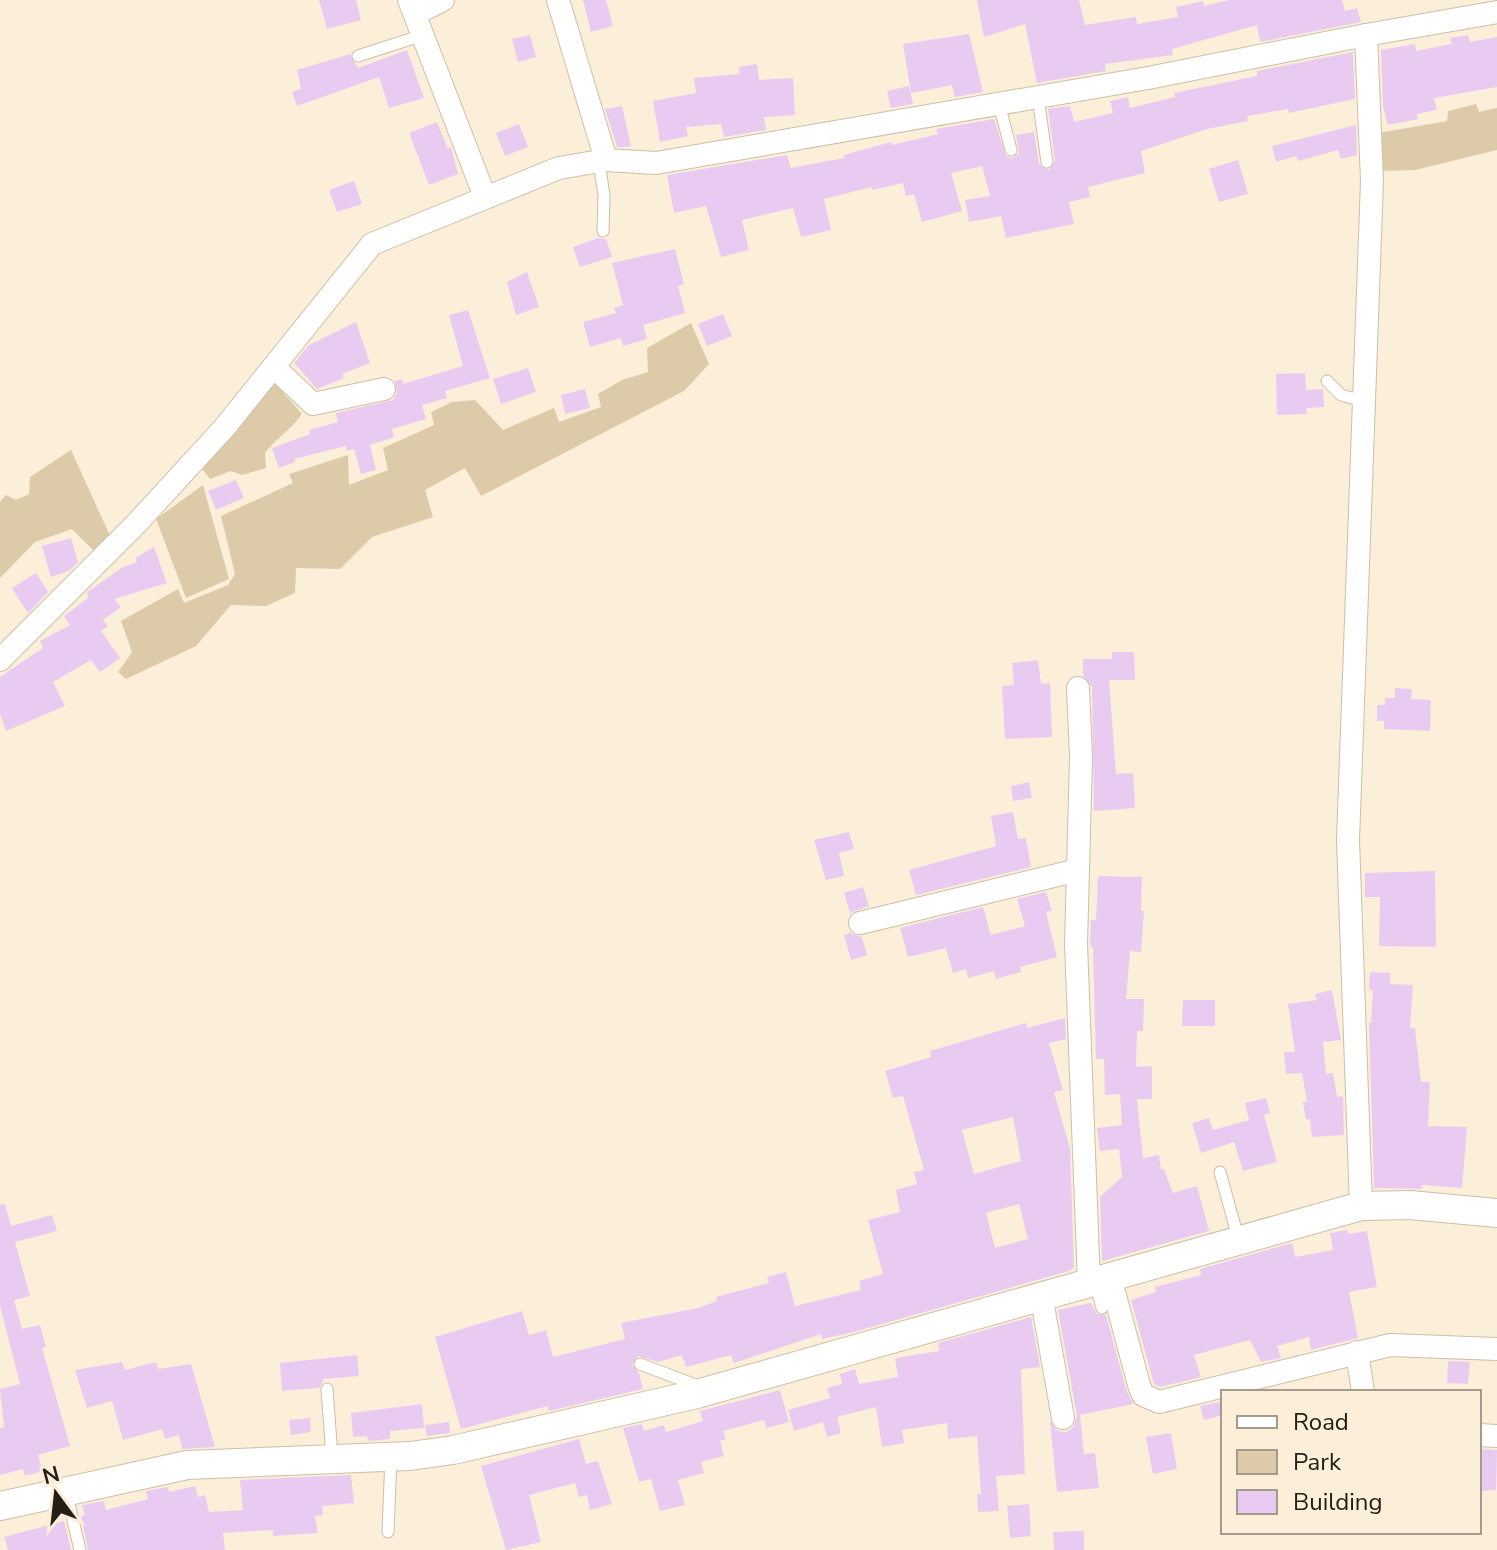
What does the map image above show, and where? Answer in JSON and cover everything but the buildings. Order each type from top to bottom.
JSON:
[{"type":"street","points":[[443,0],[412,7],[485,197]]},
{"type":"street","points":[[558,0],[602,161]]},
{"type":"street","points":[[0,660],[136,524],[275,368],[372,244],[559,168],[602,161],[656,163],[1038,97],[1497,12]]},
{"type":"street","points":[[1361,1206],[1348,840],[1372,181],[1366,35]]},
{"type":"street","points":[[275,368],[313,404],[384,389]]},
{"type":"street","points":[[1078,688],[1076,944],[1099,1287],[1139,1385],[1150,1400],[1159,1402],[1390,1345],[1497,1349]]},
{"type":"street","points":[[860,923],[1078,870]]},
{"type":"street","points":[[0,1506],[187,1465],[391,1456],[453,1450],[708,1391],[1041,1295],[1099,1287],[1239,1241],[1361,1206],[1410,1205],[1497,1213]]},
{"type":"street","points":[[1041,1295],[1063,1418]]},
{"type":"street","points":[[1357,1352],[1363,1390]]},
{"type":"lane","points":[[358,56],[423,35]]},
{"type":"lane","points":[[1038,97],[1047,162]]},
{"type":"lane","points":[[999,104],[1011,150]]},
{"type":"lane","points":[[602,161],[603,231]]},
{"type":"lane","points":[[1327,381],[1341,395],[1363,401]]},
{"type":"lane","points":[[1220,1172],[1239,1241]]},
{"type":"lane","points":[[640,1364],[708,1391]]},
{"type":"lane","points":[[327,1389],[332,1457]]},
{"type":"lane","points":[[388,1532],[391,1456]]},
{"type":"lane","points":[[66,1490],[80,1550]]},
{"type":"green space","points":[[1476,104],[1479,112],[1497,108],[1497,150],[1415,170],[1378,171],[1379,133],[1447,121],[1448,111]]},
{"type":"green space","points":[[691,323],[709,364],[684,391],[481,496],[465,468],[425,490],[433,517],[372,537],[340,569],[296,568],[295,593],[266,606],[231,605],[196,646],[126,679],[118,672],[132,652],[121,621],[178,589],[184,603],[228,585],[235,574],[221,516],[293,483],[289,474],[348,455],[349,485],[388,470],[383,448],[434,425],[431,412],[452,402],[475,400],[503,430],[554,408],[559,422],[601,407],[598,394],[622,380],[648,372],[647,348]]},
{"type":"green space","points":[[274,382],[302,414],[265,453],[266,468],[242,475],[231,471],[210,479],[199,465]]},
{"type":"green space","points":[[71,450],[111,538],[96,553],[72,529],[35,542],[0,578],[0,502],[6,495],[16,500],[29,494],[30,477]]},
{"type":"green space","points":[[203,485],[229,579],[186,598],[156,519]]}]
